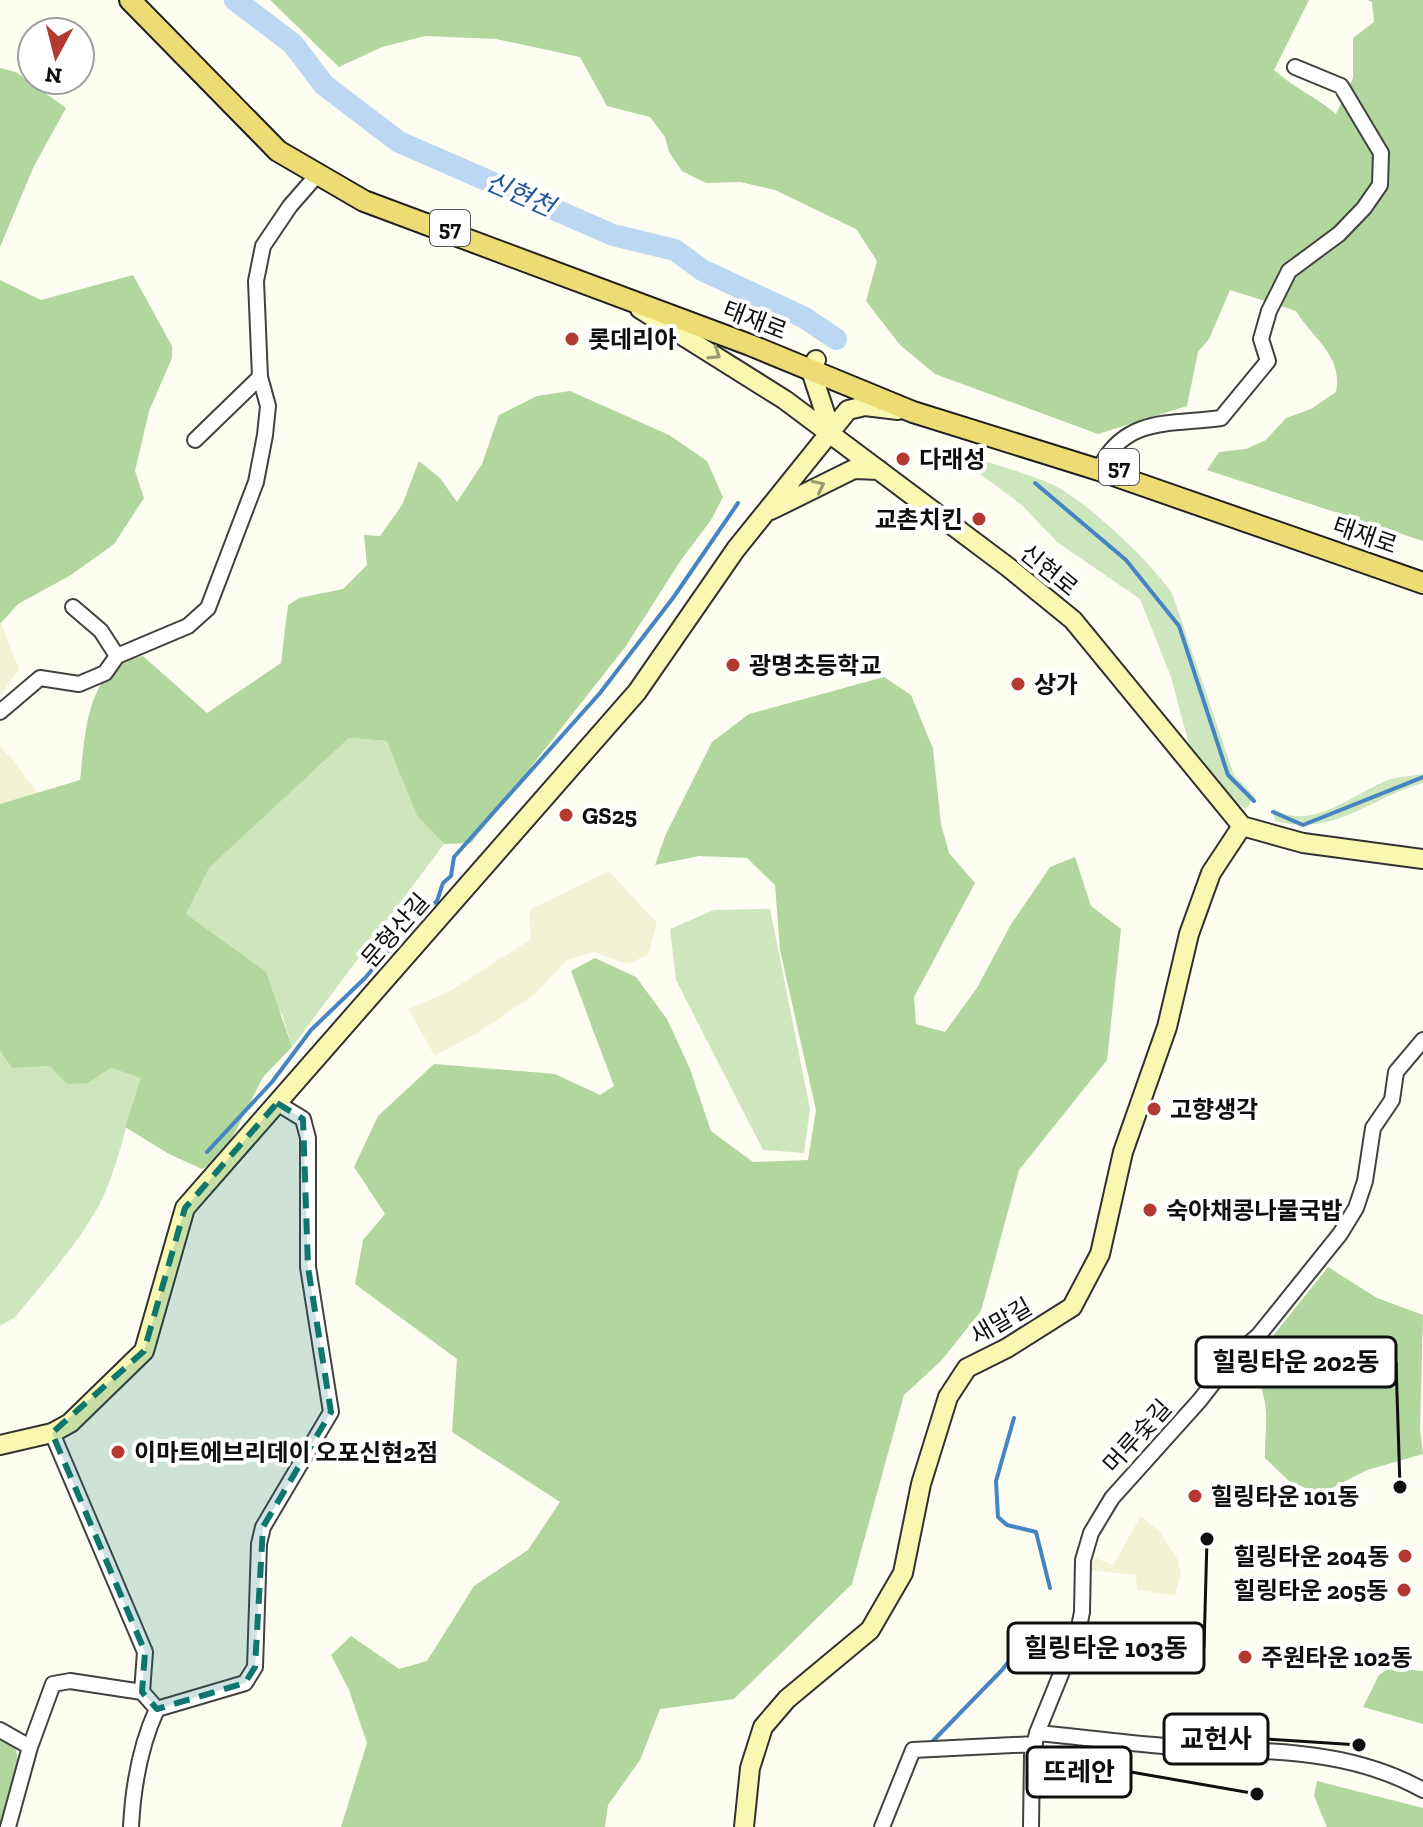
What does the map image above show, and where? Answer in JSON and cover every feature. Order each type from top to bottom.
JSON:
[{"type":"main road","name":"태재로","points":[[130,0],[278,151],[364,201],[814,366],[1103,462],[1423,574]]},
{"type":"main road","name":"태재로","points":[[144,0],[282,146],[367,196],[814,366],[913,412],[1099,470],[1423,583]]},
{"type":"street","points":[[1103,462],[1114,443],[1128,433],[1155,424],[1221,418],[1268,361],[1261,339],[1269,311],[1289,271],[1339,234],[1380,185],[1381,153],[1341,86],[1295,67]]},
{"type":"street","points":[[0,712],[40,678],[79,684],[105,673],[117,656],[188,626],[208,608],[256,482],[268,406],[260,377],[256,281],[263,246],[290,206],[318,174]]},
{"type":"street","name":"신현로","points":[[625,299],[711,351],[832,434],[1073,620],[1242,826]]},
{"type":"street","points":[[814,366],[832,434]]},
{"type":"street","points":[[195,440],[233,406],[244,389],[260,377]]},
{"type":"street","name":"문형산길","points":[[4,1449],[52,1433],[70,1423],[144,1351],[185,1208],[637,692],[762,515],[832,434],[848,410],[865,406],[913,412]]},
{"type":"street","points":[[762,515],[854,469],[879,470]]},
{"type":"street","points":[[73,607],[101,631],[117,656]]},
{"type":"street","points":[[1242,826],[1303,843],[1423,859]]},
{"type":"street","name":"새말길","points":[[744,1827],[750,1768],[763,1727],[787,1699],[870,1630],[903,1573],[921,1484],[948,1397],[967,1368],[1007,1348],[1072,1307],[1100,1254],[1123,1152],[1167,1027],[1189,934],[1211,873],[1242,826]]},
{"type":"street","name":"머루숯길","points":[[1031,1827],[1036,1738],[1078,1632],[1082,1612],[1083,1560],[1091,1533],[1112,1498],[1200,1400],[1235,1355],[1258,1336],[1340,1234],[1356,1208],[1365,1181],[1373,1128],[1392,1100],[1396,1072],[1423,1040]]},
{"type":"street","points":[[157,1709],[245,1683],[255,1667],[259,1544],[263,1527],[331,1412],[308,1267],[308,1138],[303,1119],[277,1103]]},
{"type":"street","points":[[52,1433],[145,1652],[142,1692]]},
{"type":"street","points":[[8,1827],[30,1747],[53,1684],[70,1681],[142,1692],[157,1709]]},
{"type":"street","points":[[131,1827],[132,1797],[148,1730],[157,1709]]},
{"type":"street","points":[[0,1730],[30,1747]]},
{"type":"street","points":[[882,1827],[913,1750],[1036,1738],[1327,1755],[1405,1780],[1423,1790]]},
{"type":"highlighted area","points":[[277,1103],[303,1119],[308,1267],[331,1412],[263,1527],[255,1667],[245,1683],[157,1709],[142,1692],[145,1652],[52,1433],[144,1351],[185,1208]]},
{"type":"green space","points":[[270,0],[1309,0],[1274,70],[1336,114],[1353,78],[1353,38],[1374,22],[1372,2],[1368,0],[1423,0],[1423,541],[1207,470],[1219,452],[1246,449],[1266,440],[1286,418],[1311,409],[1336,392],[1337,379],[1331,358],[1296,311],[1230,290],[1209,339],[1198,352],[1187,406],[1098,434],[935,374],[900,345],[866,301],[877,261],[856,229],[775,190],[740,182],[706,183],[682,171],[669,152],[665,137],[650,117],[607,106],[580,57],[496,39],[425,36],[382,47],[339,67]]},
{"type":"green space","points":[[0,68],[16,72],[16,96],[49,96],[66,108],[34,166],[0,247]]},
{"type":"green space","points":[[133,275],[172,346],[172,358],[149,411],[135,471],[144,498],[114,544],[71,575],[18,604],[0,624],[0,280],[41,300]]},
{"type":"green space","points":[[570,391],[669,435],[707,461],[723,497],[711,520],[681,560],[626,646],[471,843],[444,844],[417,816],[387,741],[349,738],[209,868],[186,914],[266,972],[292,1047],[263,1077],[221,1160],[202,1169],[169,1154],[125,1127],[141,1078],[111,1068],[88,1083],[67,1084],[50,1066],[12,1068],[0,1051],[0,804],[80,780],[92,704],[110,673],[124,663],[143,656],[207,713],[281,663],[288,605],[299,598],[343,589],[367,565],[364,535],[380,536],[402,505],[419,461],[440,478],[457,502],[482,464],[499,415],[537,396]]},
{"type":"green space","points":[[946,449],[1035,477],[1062,490],[1115,531],[1162,580],[1172,593],[1234,775],[1255,797],[1246,809],[1231,800],[1189,744],[1171,677],[1140,599],[1057,542],[1022,505]]},
{"type":"green space","points":[[0,624],[19,670],[0,695]]},
{"type":"green space","points":[[884,677],[911,695],[933,749],[941,824],[949,853],[975,883],[914,997],[916,1024],[945,1032],[977,988],[1010,926],[1050,867],[1075,857],[1091,906],[1121,929],[1107,1060],[1019,1170],[981,1311],[941,1361],[904,1395],[852,1584],[734,1699],[660,1709],[640,1760],[608,1805],[605,1827],[341,1827],[367,1743],[349,1690],[331,1655],[351,1636],[399,1669],[427,1661],[474,1586],[528,1550],[560,1502],[452,1432],[457,1359],[355,1284],[363,1240],[385,1214],[354,1167],[378,1116],[434,1064],[555,1074],[600,1095],[614,1086],[571,971],[595,958],[636,977],[667,1019],[690,1069],[711,1131],[753,1162],[808,1160],[816,1110],[780,950],[775,885],[747,858],[699,856],[655,865],[665,836],[712,742],[749,714]]},
{"type":"green space","points":[[349,738],[388,741],[417,816],[444,844],[292,1047],[282,1014],[186,914],[209,868]]},
{"type":"green space","points":[[0,747],[14,761],[37,793],[0,804]]},
{"type":"green space","points":[[1423,774],[1423,783],[1335,820],[1297,825],[1275,821],[1273,808],[1288,815],[1318,813],[1391,779]]},
{"type":"green space","points":[[609,871],[657,923],[648,955],[627,964],[594,952],[567,960],[535,994],[482,1030],[435,1056],[408,1009],[450,991],[531,939],[529,910]]},
{"type":"green space","points":[[770,909],[810,1109],[804,1153],[763,1150],[676,980],[670,929],[714,910]]},
{"type":"green space","points":[[0,1051],[12,1068],[50,1066],[88,1083],[111,1068],[142,1078],[112,1175],[98,1207],[48,1278],[15,1317],[0,1326]]},
{"type":"green space","points":[[1328,1267],[1377,1298],[1423,1315],[1420,1429],[1423,1454],[1367,1470],[1320,1494],[1289,1481],[1265,1458],[1265,1402],[1252,1369],[1257,1356]]},
{"type":"green space","points":[[1141,1516],[1159,1531],[1178,1560],[1181,1574],[1175,1595],[1137,1590],[1136,1575],[1086,1570],[1090,1556],[1113,1565]]},
{"type":"green space","points":[[1389,1668],[1423,1671],[1423,1724],[1363,1707],[1379,1675]]},
{"type":"green space","points":[[0,1729],[10,1738],[18,1761],[5,1827],[0,1827]]},
{"type":"green space","points":[[1317,1781],[1423,1808],[1423,1827],[1327,1827],[1314,1796]]},
{"type":"waterway","name":"신현천","points":[[235,0],[293,44],[324,85],[399,142],[613,235],[675,250],[702,270],[805,318],[836,339]]},
{"type":"waterway","points":[[1035,483],[1126,560],[1179,626],[1228,775],[1254,801]]},
{"type":"waterway","points":[[207,1152],[272,1082],[311,1030],[365,978],[416,918],[437,901],[443,883],[451,876],[454,857],[600,693],[673,598],[738,503]]},
{"type":"waterway","points":[[1273,812],[1303,825],[1423,777]]},
{"type":"waterway","points":[[1014,1418],[996,1481],[998,1517],[1007,1525],[1036,1532],[1050,1588]]},
{"type":"waterway","points":[[930,1744],[1002,1670],[1037,1626]]},
{"type":"place","name":"롯데리아","points":[[572,339]]},
{"type":"place","name":"다래성","points":[[903,459]]},
{"type":"place","name":"교촌치킨","points":[[979,519]]},
{"type":"place","name":"광명초등학교","points":[[733,665]]},
{"type":"place","name":"상가","points":[[1018,684]]},
{"type":"place","name":"GS25","points":[[566,815]]},
{"type":"place","name":"고향생각","points":[[1154,1109]]},
{"type":"place","name":"숙아채콩나물국밥","points":[[1150,1210]]},
{"type":"place","name":"이마트에브리데이 오포신현2점","points":[[118,1452]]},
{"type":"place","name":"힐링타운 202동","points":[[1400,1487]]},
{"type":"place","name":"힐링타운 101동","points":[[1195,1496]]},
{"type":"place","name":"힐링타운 103동","points":[[1207,1539]]},
{"type":"place","name":"힐링타운 204동","points":[[1405,1556]]},
{"type":"place","name":"힐링타운 205동","points":[[1404,1590]]},
{"type":"place","name":"주원타운 102동","points":[[1245,1657]]},
{"type":"place","name":"교헌사","points":[[1359,1745]]},
{"type":"place","name":"뜨레안","points":[[1257,1794]]}]
